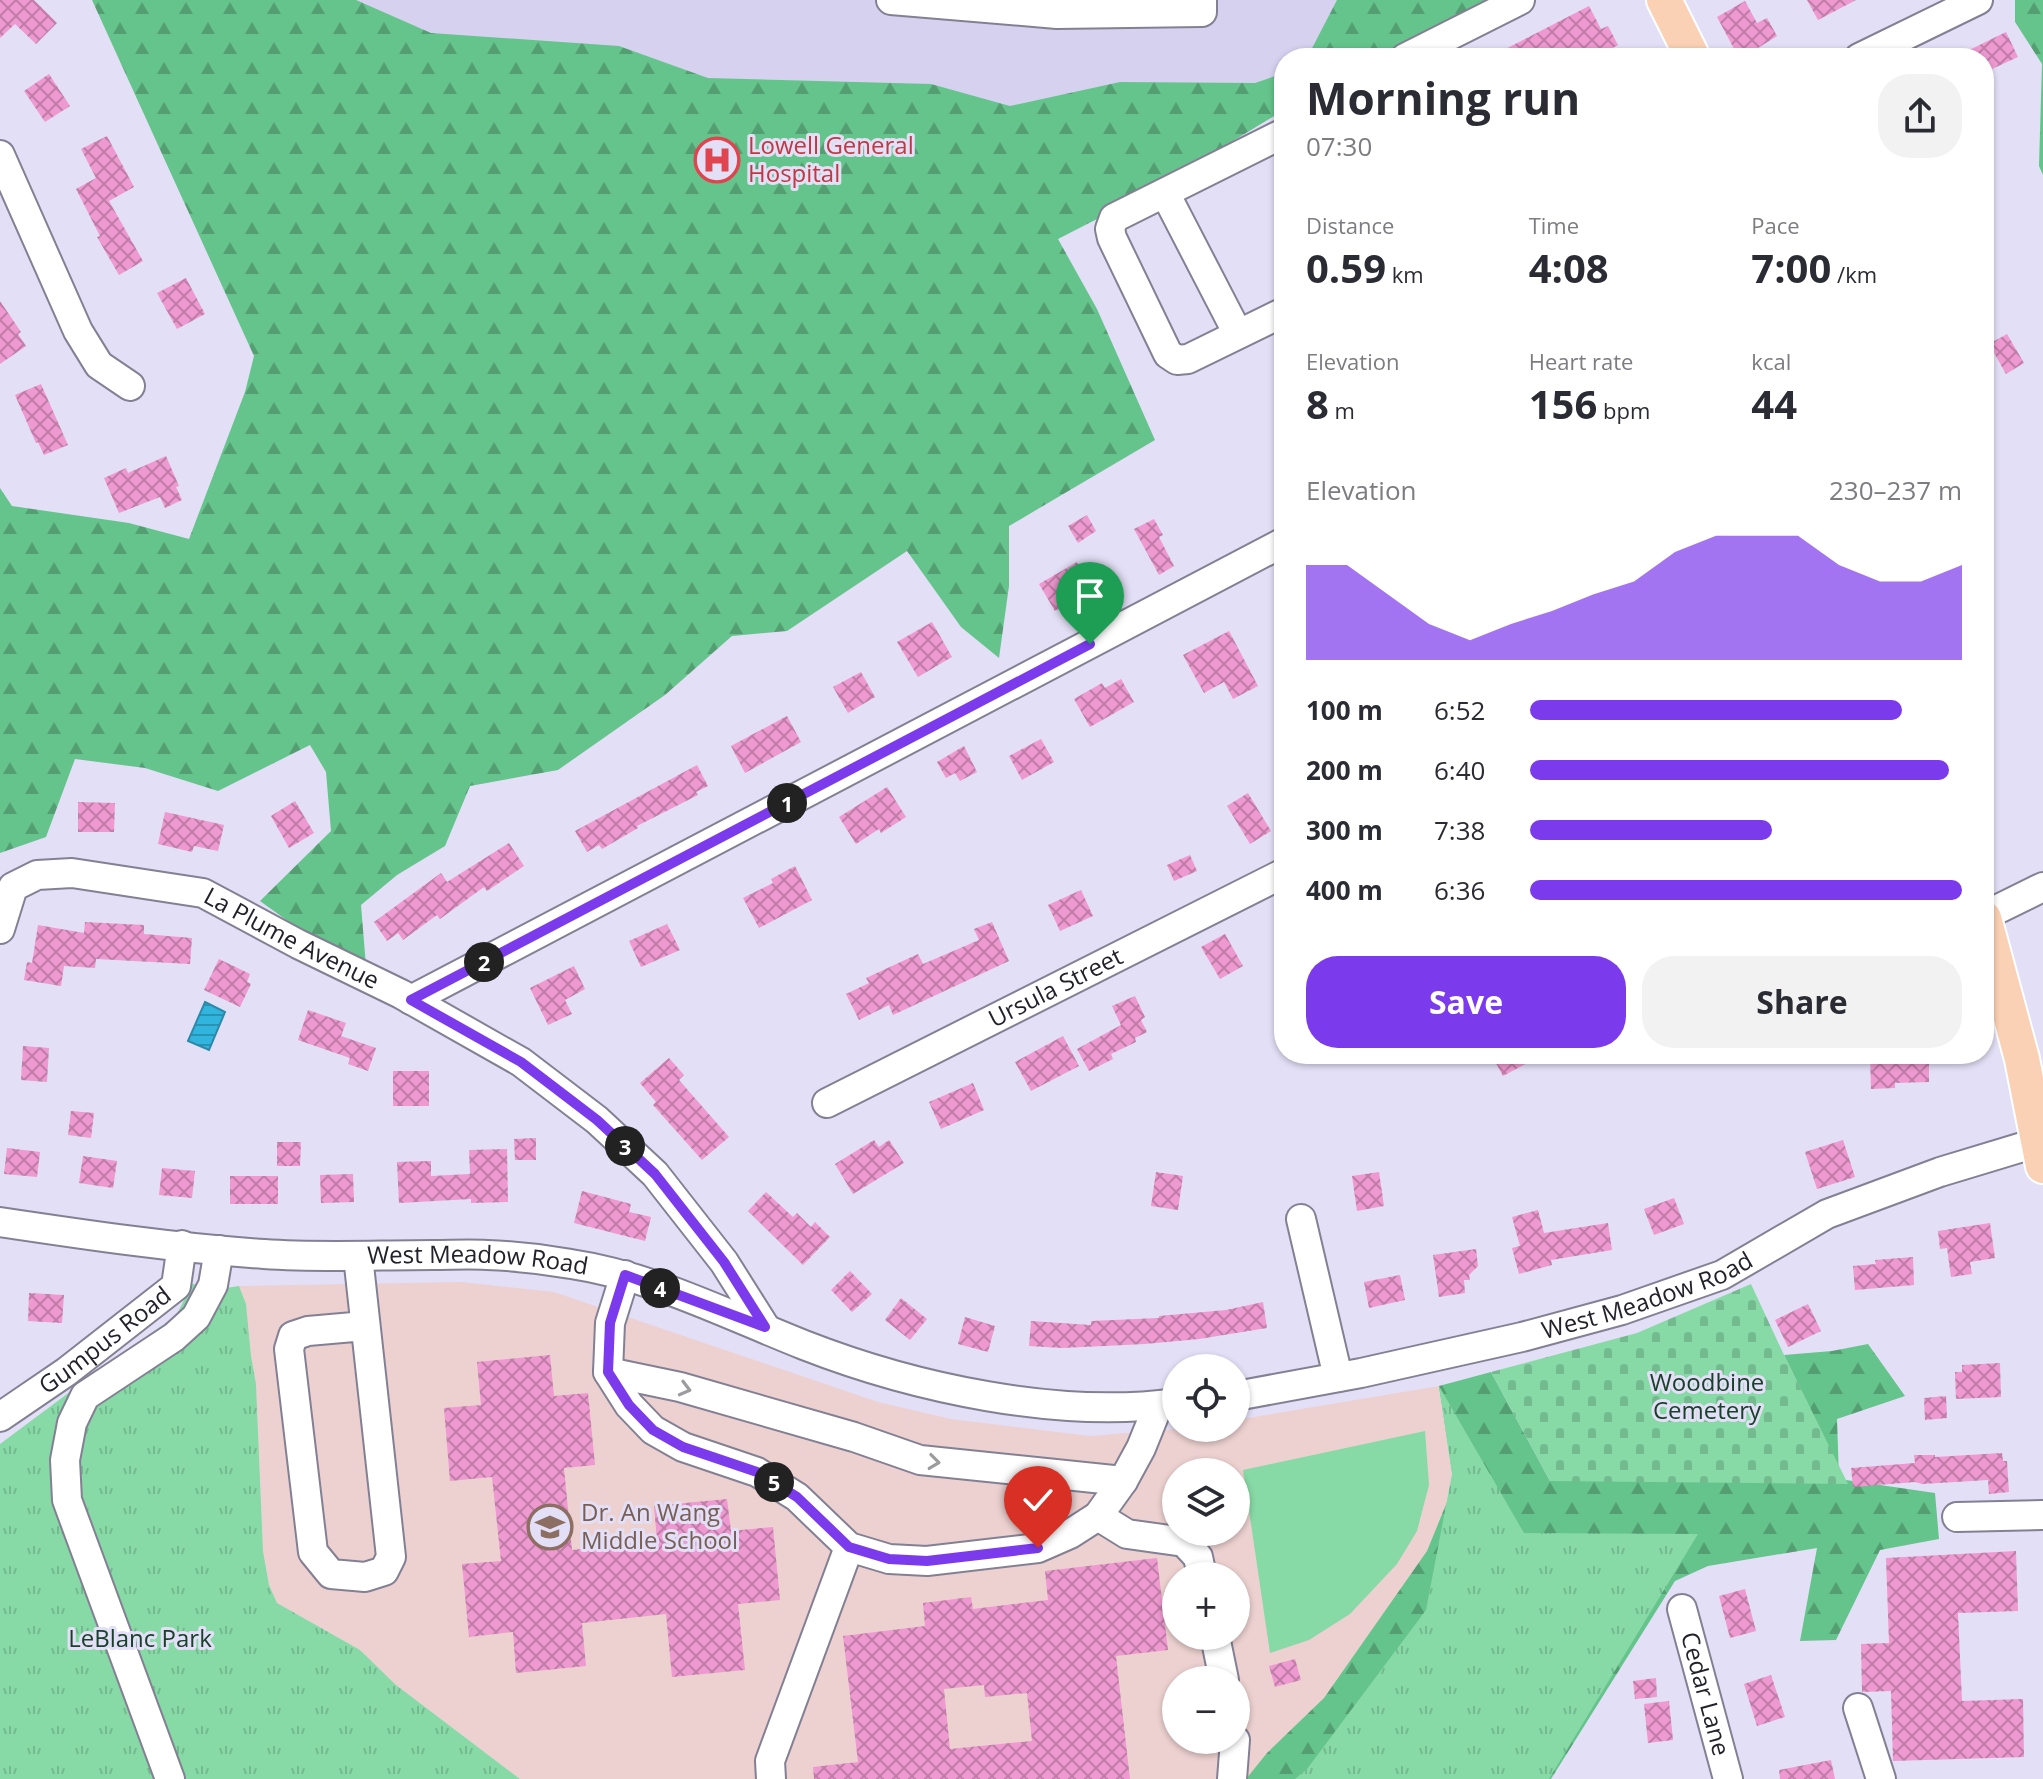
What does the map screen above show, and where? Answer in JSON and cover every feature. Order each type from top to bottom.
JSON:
[{"type":"main road","points":[[1664,0],[1688,48]]},
{"type":"main road","points":[[1994,945],[2033,1054],[2041,1154]]},
{"type":"street","points":[[891,0],[1071,14],[1202,12],[1202,0]]},
{"type":"street","points":[[1425,48],[1520,0]]},
{"type":"street","points":[[1880,48],[1978,0]]},
{"type":"street","points":[[1274,138],[1114,218],[1110,229],[1168,354],[1177,360],[1188,359],[1274,317]]},
{"type":"street","points":[[0,155],[78,331],[99,365],[130,386]]},
{"type":"street","points":[[1165,193],[1238,334]]},
{"type":"street","points":[[411,1000],[1274,547]]},
{"type":"street","name":"La Plume Avenue","points":[[0,929],[13,887],[37,875],[72,873],[203,893],[411,1000],[521,1062],[597,1120],[655,1174],[724,1262],[765,1327]]},
{"type":"street","name":"Ursula Street","points":[[827,1103],[1274,878]]},
{"type":"street","points":[[1994,912],[2043,887]]},
{"type":"street","name":"West Meadow Road","points":[[1250,1393],[1522,1337],[1622,1310],[1722,1275],[1827,1214],[1940,1172],[2041,1154]]},
{"type":"street","points":[[1301,1219],[1338,1377]]},
{"type":"street","name":"West Meadow Road","points":[[0,1222],[116,1240],[265,1254],[486,1254],[572,1264],[625,1275],[805,1345],[910,1381],[1074,1407],[1162,1405]]},
{"type":"street","name":"Gumpus Road","points":[[0,1417],[66,1372],[176,1286],[182,1245]]},
{"type":"street","points":[[170,1779],[67,1500],[65,1460],[72,1423],[85,1396],[174,1337],[196,1317],[213,1285],[219,1250]]},
{"type":"street","points":[[358,1256],[391,1557],[384,1571],[365,1577],[331,1574],[313,1552],[289,1349],[293,1336],[308,1331],[365,1326]]},
{"type":"street","points":[[625,1275],[610,1323],[608,1372],[629,1405],[653,1430],[683,1447],[757,1472],[797,1497],[849,1547],[889,1559],[927,1561],[1038,1548],[1070,1534],[1098,1516],[1123,1481],[1162,1413]]},
{"type":"street","points":[[608,1372],[695,1391],[854,1437],[920,1460],[1123,1481]]},
{"type":"street","points":[[1957,1517],[2043,1515]]},
{"type":"street","points":[[1098,1516],[1127,1534],[1184,1542],[1199,1562]]},
{"type":"street","points":[[771,1779],[770,1761],[849,1547]]},
{"type":"street","name":"Cedar Lane","points":[[1682,1609],[1728,1779]]},
{"type":"street","points":[[1858,1708],[1881,1779]]},
{"type":"street","points":[[1232,1779],[1234,1754]]},
{"type":"shaded area","points":[[199,0],[1482,0],[1388,48],[1274,48],[1274,106],[1052,219]]},
{"type":"shaded area","points":[[461,1282],[554,1292],[878,1402],[951,1419],[1090,1436],[1162,1430],[1162,1442],[1250,1442],[1250,1418],[1439,1386],[1452,1474],[1426,1610],[1295,1779],[520,1779],[396,1685],[360,1650],[277,1603],[269,1585],[263,1551],[256,1384],[246,1304],[239,1286]]},
{"type":"green space","points":[[92,0],[356,0],[431,33],[619,46],[708,78],[931,84],[1010,106],[1120,82],[1255,83],[1274,76],[1274,116],[1144,195],[1058,239],[1097,309],[1155,440],[1009,526],[1009,586],[999,658],[961,627],[907,551],[787,631],[732,636],[665,695],[558,770],[470,786],[445,846],[397,875],[361,905],[367,978],[260,901],[331,831],[326,772],[310,745],[218,791],[145,768],[75,759],[46,837],[0,853],[0,488],[12,506],[129,523],[189,539],[245,392],[254,356]]},
{"type":"green space","points":[[1337,0],[1488,0],[1402,48],[1312,48]]},
{"type":"green space","points":[[2015,0],[2043,0],[2043,175],[2039,166],[2042,64],[2015,22]]},
{"type":"green space","name":"LeBlanc Park","points":[[192,1284],[226,1288],[239,1286],[246,1304],[256,1384],[263,1551],[269,1585],[277,1603],[360,1650],[396,1685],[520,1779],[0,1779],[0,1444],[176,1316]]},
{"type":"green space","name":"Woodbine Cemetery","points":[[1751,1284],[1848,1484],[1550,1481],[1491,1372],[1637,1333]]},
{"type":"green space","points":[[1868,1344],[1905,1396],[1837,1419],[1839,1479],[1935,1493],[1939,1539],[1880,1550],[1836,1640],[1800,1641],[1817,1548],[1708,1566],[1675,1581],[1551,1779],[1246,1779],[1267,1753],[1324,1698],[1427,1551],[1454,1485],[1439,1386],[1491,1372],[1550,1481],[1820,1429],[1784,1355]]},
{"type":"green space","points":[[1439,1386],[1524,1533],[1698,1534],[1549,1779],[1295,1779],[1307,1769],[1426,1610],[1452,1474]]},
{"type":"green space","points":[[1425,1431],[1429,1485],[1417,1531],[1397,1564],[1350,1614],[1309,1640],[1270,1653],[1250,1517],[1250,1468]]},
{"type":"water","points":[[205,1002],[225,1012],[209,1050],[188,1041]]},
{"type":"building","points":[[0,0],[34,0],[57,23],[36,44],[15,24],[0,38]]},
{"type":"building","points":[[1807,0],[1856,0],[1818,20]]},
{"type":"building","points":[[1745,1],[1757,23],[1767,18],[1777,36],[1758,48],[1734,48],[1717,17]]},
{"type":"building","points":[[1589,6],[1601,29],[1608,26],[1618,45],[1613,48],[1507,48]]},
{"type":"building","points":[[2006,32],[2018,57],[1994,68],[1994,48],[1973,48]]},
{"type":"building","points":[[49,74],[70,106],[45,122],[24,91]]},
{"type":"building","points":[[107,136],[134,187],[109,201],[143,261],[119,275],[97,237],[100,236],[76,189],[96,178],[81,149]]},
{"type":"building","points":[[186,278],[205,314],[177,329],[157,293]]},
{"type":"building","points":[[0,301],[21,332],[18,334],[26,346],[0,364]]},
{"type":"building","points":[[2007,334],[2024,363],[2006,374],[1994,353],[1994,341]]},
{"type":"building","points":[[41,384],[68,445],[44,455],[15,395]]},
{"type":"building","points":[[166,456],[182,500],[165,508],[160,497],[119,513],[104,478],[126,468],[128,473]]},
{"type":"building","points":[[1087,515],[1096,531],[1078,543],[1068,526]]},
{"type":"building","points":[[1154,519],[1163,535],[1159,537],[1174,566],[1159,575],[1134,529]]},
{"type":"building","points":[[1077,562],[1086,578],[1074,585],[1080,596],[1055,611],[1039,584]]},
{"type":"building","points":[[932,622],[952,657],[918,677],[897,642]]},
{"type":"building","points":[[1229,631],[1258,686],[1233,699],[1224,682],[1204,693],[1183,655]]},
{"type":"building","points":[[861,672],[875,697],[848,713],[833,687]]},
{"type":"building","points":[[1121,679],[1134,702],[1090,727],[1074,699],[1102,683],[1105,688]]},
{"type":"building","points":[[787,716],[801,742],[745,773],[731,746]]},
{"type":"building","points":[[1041,739],[1054,762],[1022,780],[1009,756]]},
{"type":"building","points":[[964,746],[977,772],[960,781],[955,773],[946,778],[937,762]]},
{"type":"building","points":[[697,765],[708,786],[696,792],[698,795],[637,826],[602,849],[599,845],[587,852],[575,831]]},
{"type":"building","points":[[887,787],[906,817],[856,844],[839,817]]},
{"type":"building","points":[[1248,793],[1271,831],[1250,844],[1227,806]]},
{"type":"building","points":[[295,801],[314,833],[289,848],[271,816]]},
{"type":"building","points":[[78,802],[115,803],[114,832],[78,832]]},
{"type":"building","points":[[165,812],[224,825],[218,851],[194,846],[192,852],[158,844]]},
{"type":"building","points":[[509,843],[524,866],[487,891],[484,887],[440,919],[437,915],[403,940],[398,933],[387,941],[374,922],[441,873],[447,882]]},
{"type":"building","points":[[1190,855],[1197,871],[1174,881],[1167,865]]},
{"type":"building","points":[[795,866],[812,900],[759,928],[743,898],[773,883],[771,879]]},
{"type":"building","points":[[1081,890],[1093,916],[1060,931],[1048,905]]},
{"type":"building","points":[[85,922],[144,925],[144,934],[192,938],[190,964],[96,959],[95,968],[64,966],[61,986],[24,980],[27,962],[32,963],[38,925],[84,933]]},
{"type":"building","points":[[992,922],[1009,961],[893,1015],[889,1005],[859,1020],[846,994],[869,983],[866,978],[918,954],[923,964],[979,940],[974,929]]},
{"type":"building","points":[[667,924],[680,950],[641,967],[629,941]]},
{"type":"building","points":[[1225,934],[1243,966],[1220,979],[1201,947]]},
{"type":"building","points":[[219,959],[250,974],[247,982],[251,984],[240,1007],[204,990]]},
{"type":"building","points":[[574,966],[585,989],[565,1000],[572,1014],[548,1025],[530,988]]},
{"type":"building","points":[[1135,996],[1145,1017],[1141,1020],[1147,1032],[1135,1038],[1136,1042],[1111,1054],[1113,1059],[1089,1071],[1077,1049],[1121,1025],[1112,1006]]},
{"type":"building","points":[[308,1010],[346,1023],[341,1036],[376,1048],[368,1071],[348,1064],[350,1058],[298,1040]]},
{"type":"building","points":[[1063,1036],[1079,1066],[1031,1091],[1015,1062]]},
{"type":"building","points":[[23,1046],[49,1048],[47,1082],[21,1080]]},
{"type":"building","points":[[669,1058],[684,1075],[679,1080],[729,1137],[702,1160],[653,1105],[656,1102],[640,1083]]},
{"type":"building","points":[[1496,1064],[1525,1064],[1503,1076]]},
{"type":"building","points":[[1870,1064],[1929,1064],[1929,1082],[1895,1083],[1895,1088],[1871,1089]]},
{"type":"building","points":[[393,1071],[429,1071],[429,1106],[393,1106]]},
{"type":"building","points":[[973,1083],[984,1110],[941,1129],[929,1102]]},
{"type":"building","points":[[71,1111],[94,1113],[91,1138],[68,1135]]},
{"type":"building","points":[[536,1138],[536,1160],[515,1160],[514,1139]]},
{"type":"building","points":[[874,1140],[879,1147],[889,1140],[904,1163],[853,1194],[835,1164]]},
{"type":"building","points":[[1843,1140],[1855,1177],[1817,1189],[1805,1152]]},
{"type":"building","points":[[277,1142],[301,1142],[300,1166],[277,1166]]},
{"type":"building","points":[[7,1148],[40,1152],[37,1177],[4,1174]]},
{"type":"building","points":[[507,1149],[508,1202],[471,1203],[471,1199],[399,1203],[397,1162],[431,1161],[431,1176],[470,1174],[469,1150]]},
{"type":"building","points":[[83,1156],[117,1161],[113,1188],[79,1183]]},
{"type":"building","points":[[162,1168],[195,1171],[192,1198],[159,1195]]},
{"type":"building","points":[[1156,1172],[1183,1176],[1178,1210],[1151,1206]]},
{"type":"building","points":[[1379,1172],[1384,1206],[1357,1211],[1352,1176]]},
{"type":"building","points":[[353,1174],[354,1202],[321,1203],[320,1175]]},
{"type":"building","points":[[230,1176],[278,1176],[278,1204],[230,1204]]},
{"type":"building","points":[[582,1191],[631,1204],[629,1212],[651,1217],[645,1241],[574,1223]]},
{"type":"building","points":[[766,1192],[793,1217],[797,1213],[811,1227],[815,1222],[830,1237],[803,1265],[748,1211]]},
{"type":"building","points":[[1674,1198],[1684,1224],[1654,1235],[1644,1209]]},
{"type":"building","points":[[1538,1210],[1544,1233],[1608,1223],[1612,1250],[1551,1260],[1552,1265],[1519,1274],[1512,1248],[1520,1246],[1512,1217]]},
{"type":"building","points":[[1990,1223],[1995,1258],[1970,1262],[1972,1274],[1951,1277],[1947,1248],[1940,1249],[1938,1231]]},
{"type":"building","points":[[1476,1249],[1478,1266],[1469,1275],[1470,1280],[1464,1280],[1465,1293],[1439,1297],[1433,1255]]},
{"type":"building","points":[[1913,1257],[1914,1285],[1855,1290],[1853,1266],[1876,1264],[1875,1260]]},
{"type":"building","points":[[850,1271],[872,1294],[852,1312],[831,1290]]},
{"type":"building","points":[[1400,1275],[1405,1300],[1369,1308],[1364,1282]]},
{"type":"building","points":[[29,1293],[64,1295],[62,1323],[28,1321]]},
{"type":"building","points":[[901,1298],[927,1319],[910,1340],[885,1320]]},
{"type":"building","points":[[1263,1302],[1267,1328],[1145,1344],[1062,1348],[1029,1346],[1031,1321],[1091,1325],[1091,1321],[1159,1318]]},
{"type":"building","points":[[1808,1304],[1821,1331],[1788,1347],[1775,1320]]},
{"type":"building","points":[[965,1317],[995,1326],[988,1352],[958,1344]]},
{"type":"building","points":[[550,1355],[554,1396],[588,1393],[595,1465],[564,1468],[572,1550],[657,1541],[654,1506],[727,1499],[731,1531],[773,1527],[780,1600],[738,1604],[745,1670],[672,1677],[666,1614],[582,1623],[586,1666],[516,1673],[513,1632],[469,1637],[462,1564],[501,1561],[492,1477],[450,1481],[444,1408],[481,1405],[477,1362]]},
{"type":"building","points":[[2000,1363],[2001,1397],[1956,1399],[1955,1372],[1962,1372],[1962,1365]]},
{"type":"building","points":[[1946,1396],[1947,1418],[1925,1420],[1924,1398]]},
{"type":"building","points":[[2002,1453],[2003,1461],[2007,1461],[2009,1492],[1989,1494],[1988,1480],[1853,1487],[1851,1468],[1915,1463],[1914,1455],[1935,1457]]},
{"type":"building","points":[[2016,1551],[2018,1611],[1958,1613],[1962,1701],[2023,1699],[2024,1757],[1893,1761],[1891,1691],[1862,1692],[1861,1644],[1889,1643],[1886,1558]]},
{"type":"building","points":[[1157,1558],[1162,1600],[1162,1650],[1168,1650],[1116,1656],[1130,1779],[814,1779],[813,1767],[858,1762],[843,1636],[925,1626],[923,1603],[971,1597],[973,1609],[1048,1600],[1045,1571]],"holes":[[[984,1685],[985,1697],[1027,1693],[1032,1741],[950,1749],[944,1689]]]},
{"type":"building","points":[[1745,1589],[1756,1631],[1730,1638],[1719,1596]]},
{"type":"building","points":[[1295,1659],[1301,1680],[1275,1687],[1269,1666]]},
{"type":"building","points":[[1771,1675],[1785,1717],[1757,1726],[1744,1684]]},
{"type":"building","points":[[1656,1678],[1657,1697],[1635,1699],[1633,1681]]},
{"type":"building","points":[[1669,1701],[1673,1740],[1648,1743],[1644,1704]]},
{"type":"building","points":[[1831,1760],[1835,1779],[1780,1779],[1779,1770]]},
{"type":"place","name":"Lowell General Hospital","points":[[717,160]]},
{"type":"place","name":"Dr. An Wang Middle School","points":[[550,1527]]},
{"type":"route","points":[[1038,1548],[927,1561],[889,1559],[849,1547],[797,1497],[757,1472],[683,1447],[653,1430],[629,1405],[608,1372],[610,1323],[625,1275],[765,1327],[724,1262],[655,1174],[597,1120],[521,1062],[411,1000],[1090,644]]}]
